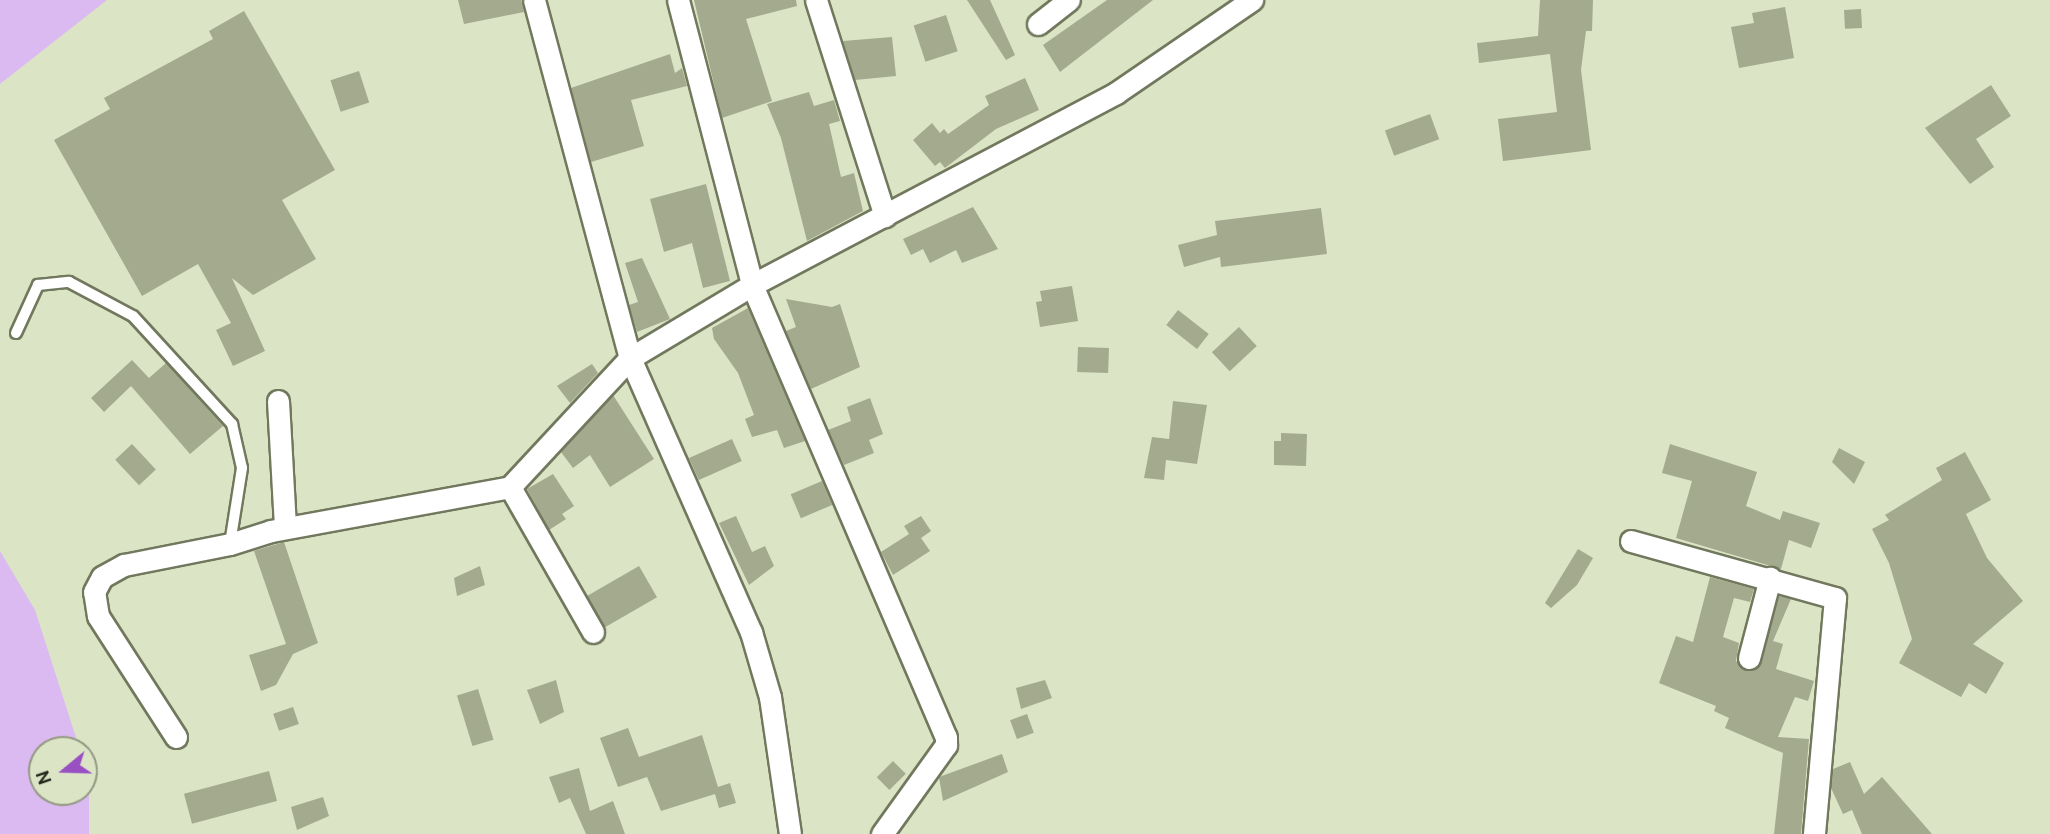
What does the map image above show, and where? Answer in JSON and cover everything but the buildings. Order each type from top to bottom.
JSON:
[{"type":"street","points":[[534,0],[630,358],[751,632],[770,697],[790,834]]},
{"type":"street","points":[[678,0],[752,285],[947,741],[882,834]]},
{"type":"street","points":[[816,0],[885,216]]},
{"type":"street","points":[[176,737],[98,616],[94,592],[102,577],[124,565],[230,544],[285,528],[510,487],[630,358],[752,285],[1116,93],[1252,0]]},
{"type":"street","points":[[1038,24],[1057,4]]},
{"type":"street","points":[[278,401],[285,528]]},
{"type":"street","points":[[510,487],[593,632]]},
{"type":"street","points":[[1631,541],[1835,598],[1814,834]]},
{"type":"street","points":[[1748,658],[1770,578]]},
{"type":"lane","points":[[16,333],[38,285],[69,282],[133,316],[232,425],[242,468],[230,544]]},
{"type":"shaded area","points":[[0,0],[107,0],[0,84]]},
{"type":"shaded area","points":[[0,551],[35,610],[76,736],[28,736],[28,806],[89,806],[89,834],[0,834]]}]
